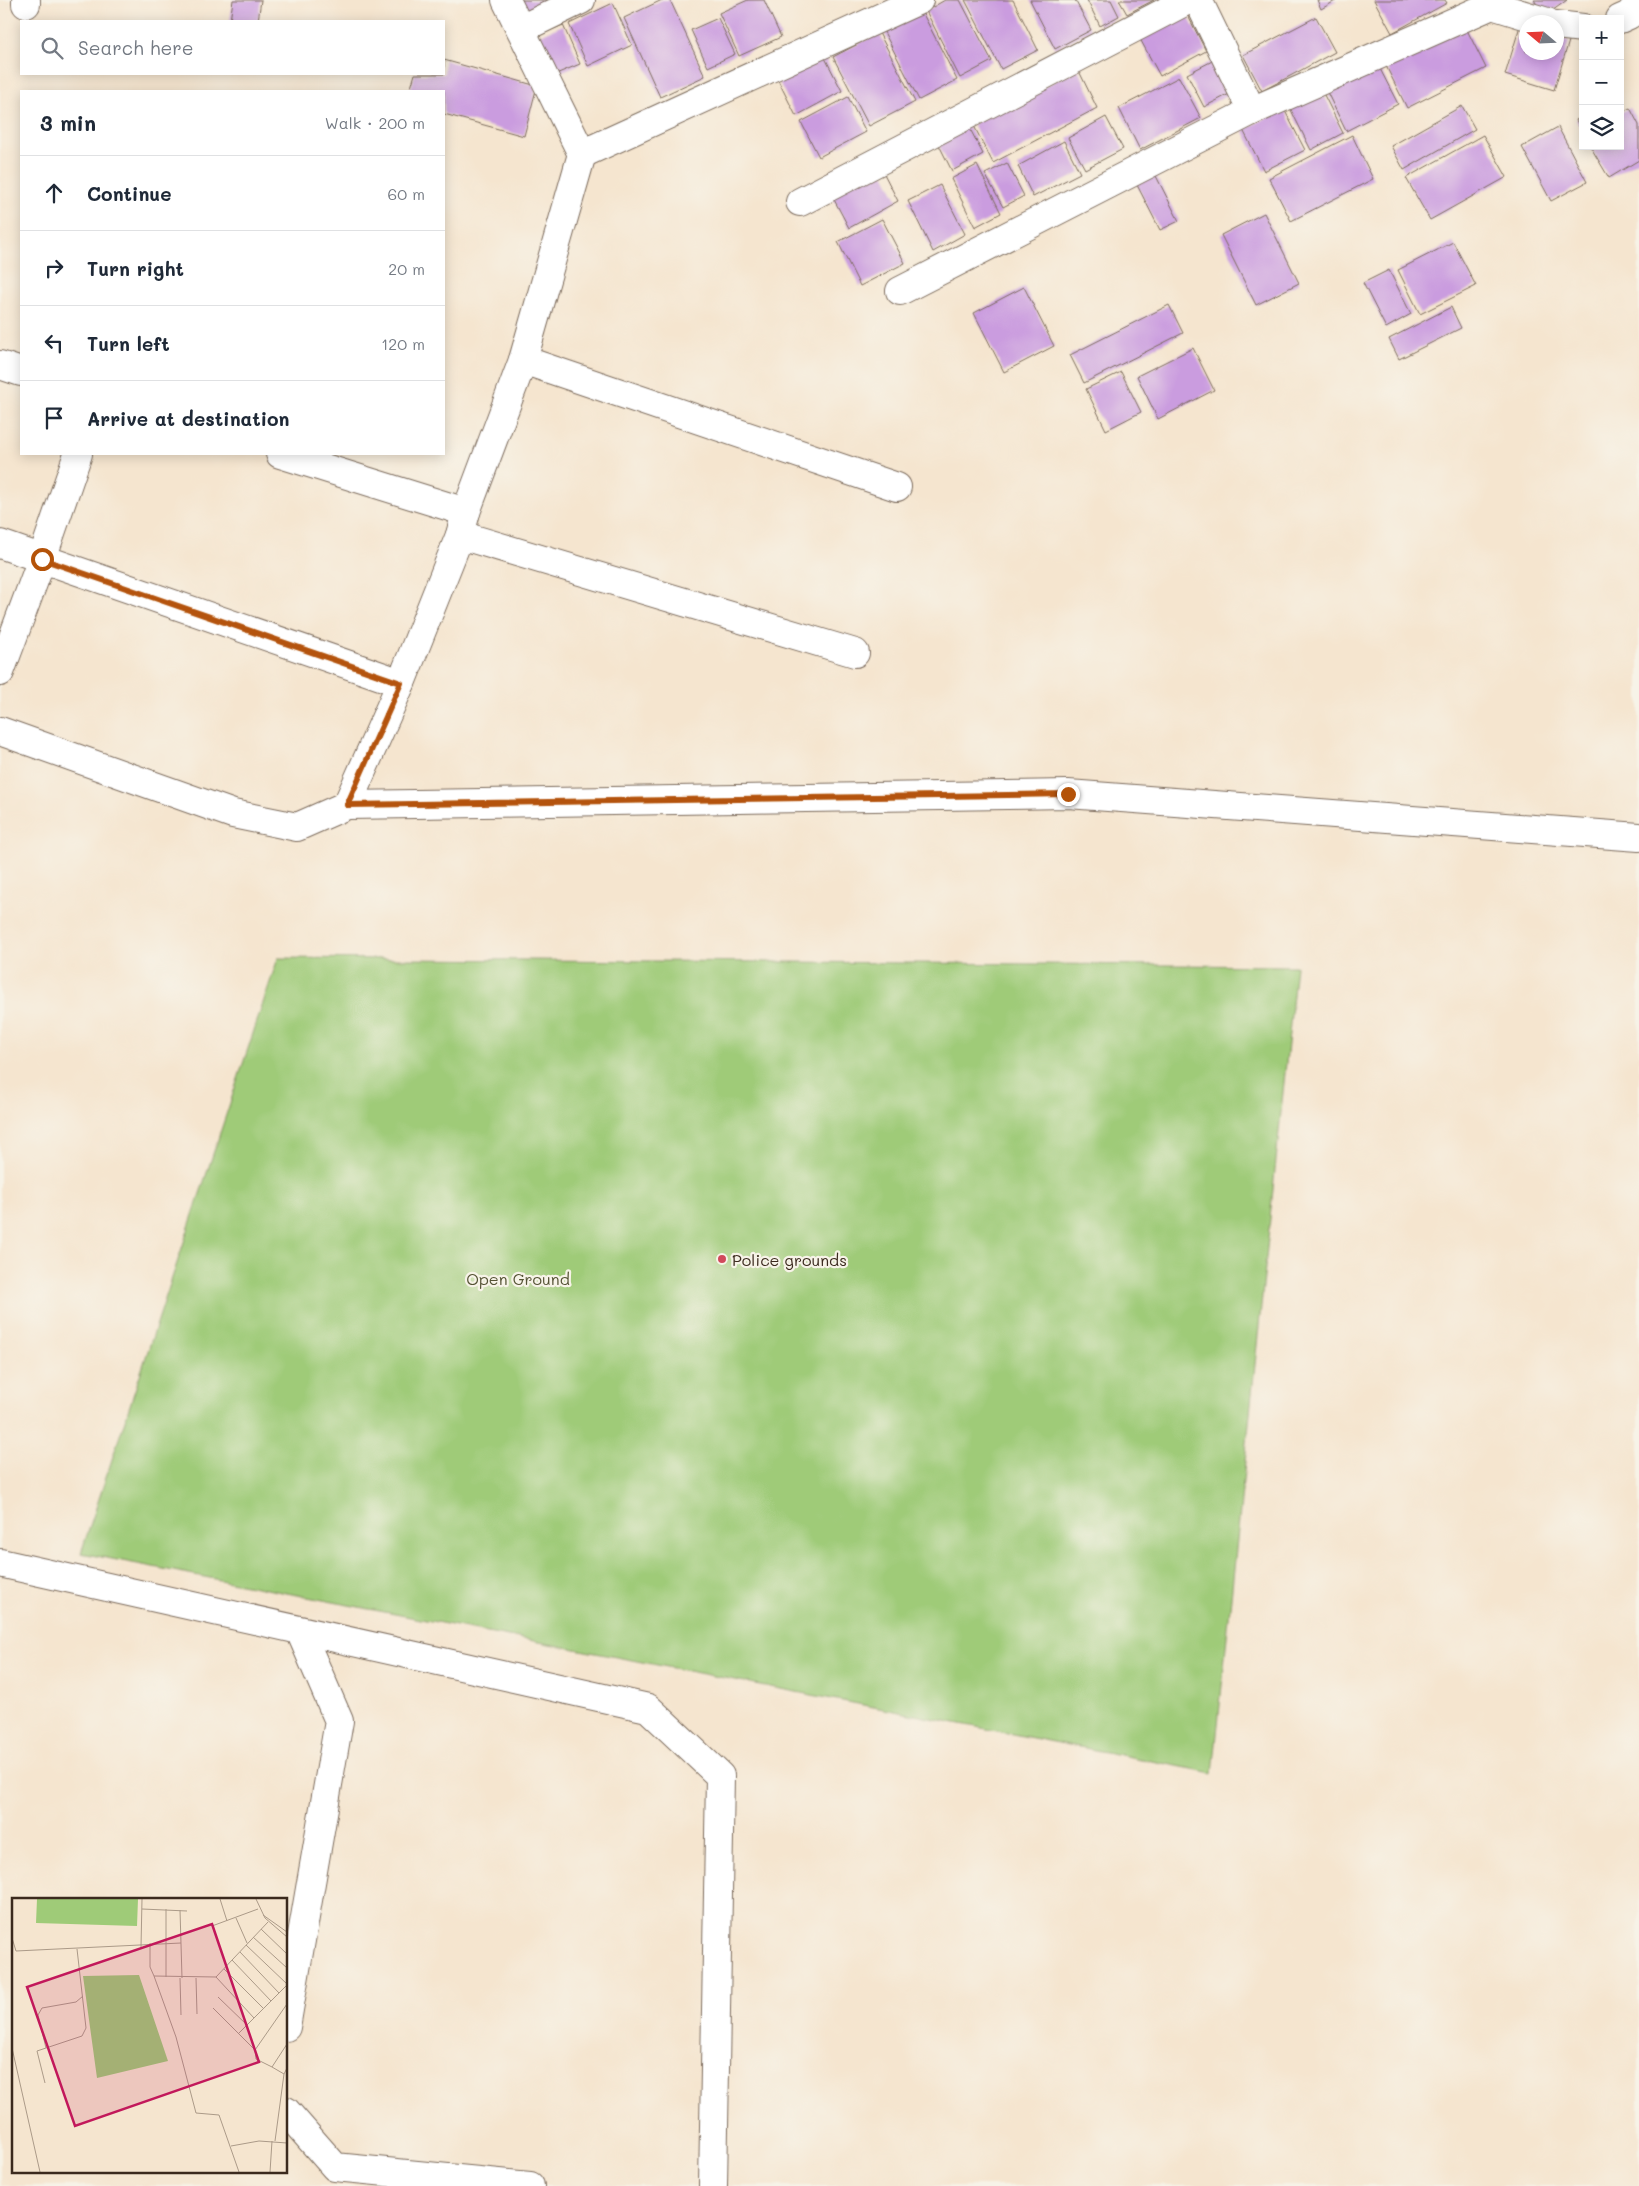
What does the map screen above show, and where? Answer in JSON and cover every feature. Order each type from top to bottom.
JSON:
[{"type":"street","points":[[347,805],[401,683],[463,524],[523,360],[582,154],[506,0]]},
{"type":"street","points":[[521,29],[581,0]]},
{"type":"street","points":[[582,154],[919,0]]},
{"type":"street","points":[[800,202],[1188,0]]},
{"type":"street","points":[[1198,0],[1252,111]]},
{"type":"street","points":[[900,291],[1252,111],[1490,2],[1527,15]]},
{"type":"street","points":[[1624,17],[1629,15],[1639,3]]},
{"type":"street","points":[[1564,26],[1579,28]]},
{"type":"street","points":[[523,360],[897,487]]},
{"type":"street","points":[[0,365],[20,372]]},
{"type":"street","points":[[0,672],[78,455]]},
{"type":"street","points":[[283,455],[463,524],[855,652]]},
{"type":"street","points":[[0,544],[401,683]]},
{"type":"street","points":[[0,731],[233,814],[296,827],[347,805],[1068,794],[1639,837]]},
{"type":"street","points":[[0,1563],[648,1708],[720,1776],[713,2186]]},
{"type":"street","points":[[288,2015],[339,1721],[300,1631]]},
{"type":"street","points":[[288,2113],[335,2167],[530,2186]]},
{"type":"green space","name":"Police grounds","points":[[278,958],[1296,966],[1213,1773],[81,1553]]},
{"type":"building","points":[[233,0],[261,0],[258,20],[230,20]]},
{"type":"building","points":[[518,0],[558,0],[526,16]]},
{"type":"building","points":[[662,0],[670,0],[705,76],[660,97],[624,18]]},
{"type":"building","points":[[748,0],[764,0],[781,37],[739,56],[719,13]]},
{"type":"building","points":[[945,0],[960,0],[992,61],[960,78],[926,11]]},
{"type":"building","points":[[965,0],[1013,0],[1038,50],[1001,69]]},
{"type":"building","points":[[1030,0],[1075,0],[1091,30],[1055,49]]},
{"type":"building","points":[[1087,0],[1111,0],[1119,16],[1100,26]]},
{"type":"building","points":[[1119,0],[1154,0],[1127,14]]},
{"type":"building","points":[[1317,0],[1337,0],[1321,9]]},
{"type":"building","points":[[1374,0],[1445,0],[1447,3],[1392,33]]},
{"type":"building","points":[[1534,0],[1567,0],[1546,15],[1544,15]]},
{"type":"building","points":[[613,3],[632,45],[588,66],[569,24]]},
{"type":"building","points":[[922,12],[957,80],[919,100],[884,32]]},
{"type":"building","points":[[1186,12],[1206,51],[1160,76],[1139,37]]},
{"type":"building","points":[[1316,17],[1335,52],[1262,91],[1243,55]]},
{"type":"building","points":[[718,18],[735,54],[708,67],[691,30]]},
{"type":"building","points":[[1462,20],[1486,68],[1407,108],[1383,60]]},
{"type":"building","points":[[563,25],[580,64],[551,76],[535,37]]},
{"type":"building","points":[[1519,29],[1519,60],[1563,60],[1554,90],[1505,75]]},
{"type":"building","points":[[879,33],[915,102],[869,126],[833,57]]},
{"type":"building","points":[[1564,39],[1569,41],[1564,57]]},
{"type":"building","points":[[822,52],[842,91],[796,116],[776,76]]},
{"type":"building","points":[[1220,57],[1237,90],[1204,107],[1187,74]]},
{"type":"building","points":[[445,60],[537,86],[524,136],[445,114],[445,90],[410,90],[415,75],[445,75]]},
{"type":"building","points":[[1376,61],[1398,104],[1346,131],[1325,88]]},
{"type":"building","points":[[1078,69],[1097,108],[993,163],[973,124]]},
{"type":"building","points":[[1179,77],[1201,118],[1140,150],[1119,108]]},
{"type":"building","points":[[1320,87],[1343,133],[1311,150],[1288,104]]},
{"type":"building","points":[[848,97],[866,132],[819,157],[801,122]]},
{"type":"building","points":[[1462,106],[1475,129],[1404,170],[1391,146]]},
{"type":"building","points":[[1630,108],[1639,125],[1639,160],[1609,178],[1592,150],[1624,150],[1624,111]]},
{"type":"building","points":[[1284,109],[1305,150],[1264,171],[1243,130]]},
{"type":"building","points":[[1106,117],[1123,149],[1085,169],[1068,138]]},
{"type":"building","points":[[968,125],[983,154],[952,171],[937,141]]},
{"type":"building","points":[[1558,127],[1587,182],[1551,201],[1522,147]]},
{"type":"building","points":[[1352,135],[1373,179],[1291,221],[1269,178]]},
{"type":"building","points":[[1483,135],[1507,177],[1430,220],[1406,178]]},
{"type":"building","points":[[1064,141],[1080,173],[1033,197],[1018,166]]},
{"type":"building","points":[[1007,163],[1024,196],[1003,207],[985,174]]},
{"type":"building","points":[[977,165],[1001,213],[975,227],[951,179]]},
{"type":"building","points":[[880,166],[898,201],[849,228],[830,192]]},
{"type":"building","points":[[1155,174],[1179,221],[1160,230],[1136,183]]},
{"type":"building","points":[[940,185],[965,234],[933,252],[908,201]]},
{"type":"building","points":[[1264,213],[1299,283],[1256,305],[1221,235]]},
{"type":"building","points":[[882,219],[905,263],[860,286],[838,242]]},
{"type":"building","points":[[1453,242],[1476,286],[1420,314],[1398,270]]},
{"type":"building","points":[[1389,270],[1411,314],[1386,328],[1363,283]]},
{"type":"building","points":[[1024,287],[1054,346],[1004,372],[974,313]]},
{"type":"building","points":[[1169,305],[1183,333],[1084,383],[1070,355]]},
{"type":"building","points":[[1451,307],[1461,328],[1399,359],[1389,339]]},
{"type":"building","points":[[1193,348],[1214,390],[1158,419],[1137,376]]},
{"type":"building","points":[[1121,372],[1141,412],[1106,430],[1086,389]]},
{"type":"place","name":"Police grounds","points":[[722,1259]]},
{"type":"route","points":[[42,559],[401,683],[347,805],[1068,794]]},
{"type":"park label","name":"Open Ground","points":[[518,1278]]}]
